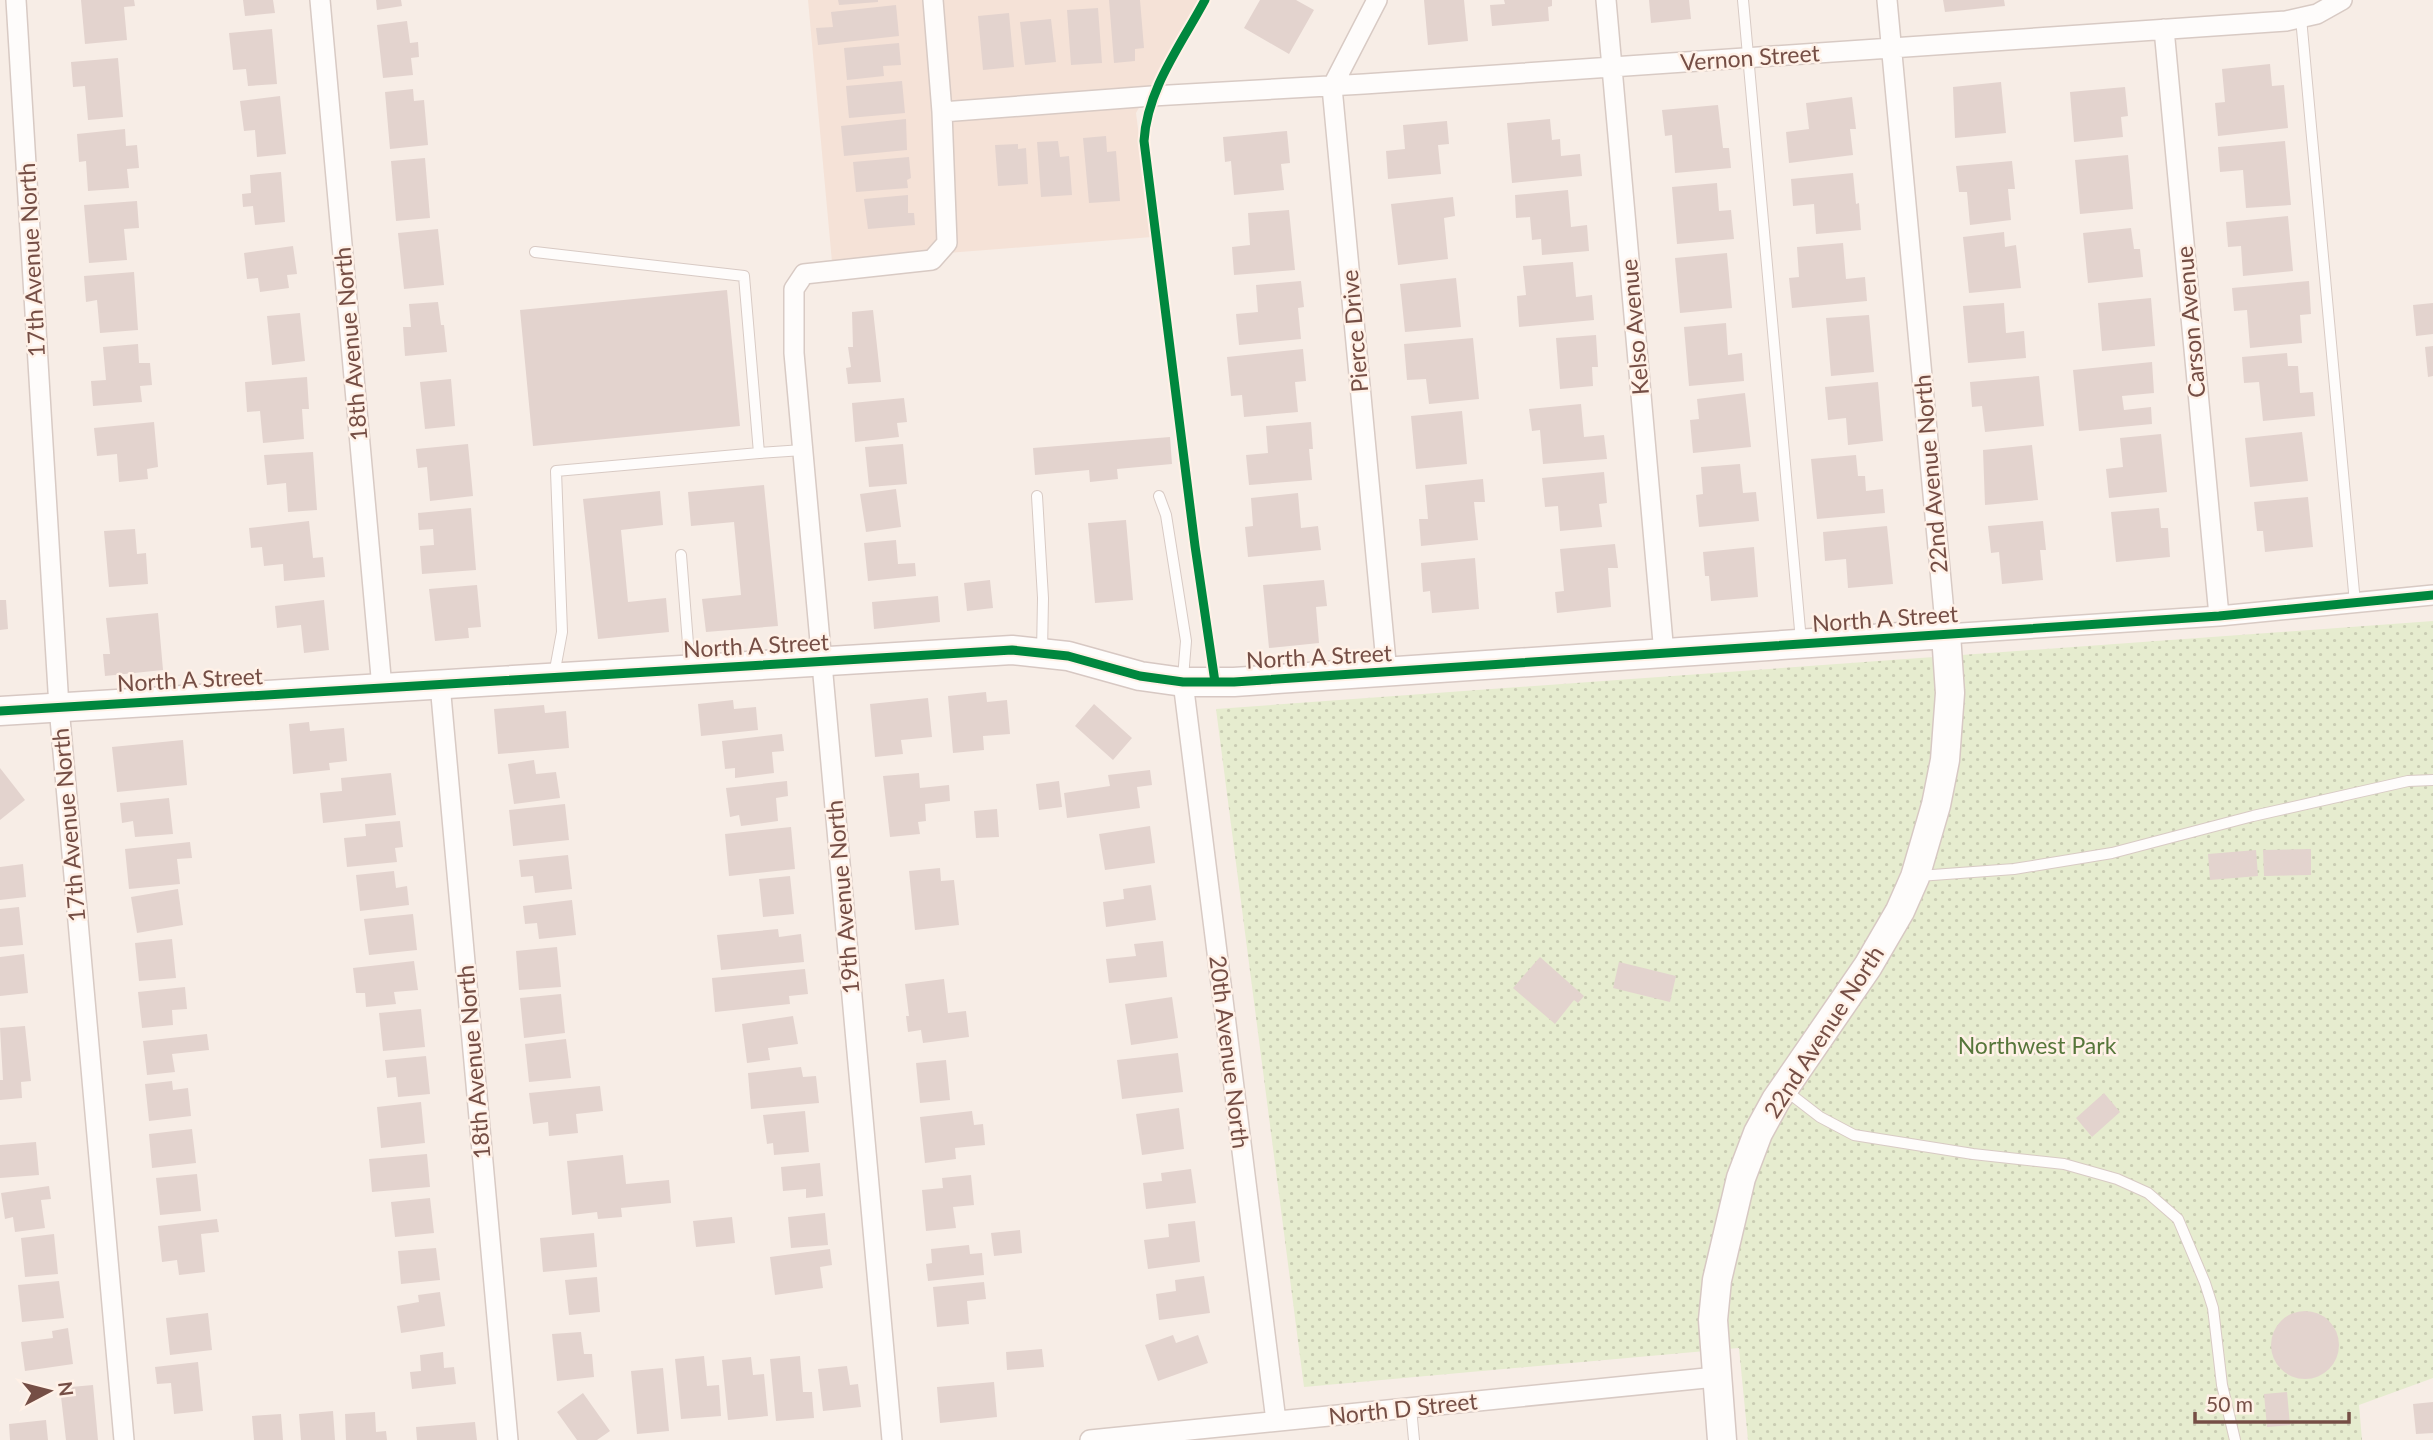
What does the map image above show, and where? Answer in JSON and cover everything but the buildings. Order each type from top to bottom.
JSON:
[{"type":"street","name":"17th Avenue North","points":[[16,0],[59,707],[124,1440]]},
{"type":"street","name":"18th Avenue North","points":[[320,0],[382,688]]},
{"type":"street","points":[[933,0],[942,112]]},
{"type":"street","points":[[1332,86],[1377,0]]},
{"type":"street","name":"Kelso Avenue","points":[[1606,0],[1664,654]]},
{"type":"street","name":"22nd Avenue North","points":[[1722,1440],[1713,1320],[1717,1280],[1741,1178],[1758,1133],[1784,1089],[1868,966],[1900,911],[1915,877],[1936,805],[1945,760],[1950,693],[1946,634],[1887,0]]},
{"type":"street","name":"Vernon Street","points":[[942,112],[2164,29],[2301,18],[2332,7],[2342,0]]},
{"type":"street","name":"Carson Avenue","points":[[2164,29],[2219,615]]},
{"type":"street","name":"Pierce Drive","points":[[1332,86],[1387,673]]},
{"type":"street","name":"19th Avenue North","points":[[892,1440],[794,353],[794,289],[804,274],[932,260],[947,243],[942,112]]},
{"type":"street","name":"North A Street","points":[[0,711],[1012,650],[1068,656],[1140,676],[1183,682],[1234,682],[2219,615],[2433,595]]},
{"type":"street","name":"20th Avenue North","points":[[1183,682],[1276,1421]]},
{"type":"street","name":"18th Avenue North","points":[[440,684],[508,1440]]},
{"type":"street","name":"North D Street","points":[[1090,1440],[1716,1377]]},
{"type":"lane","points":[[1743,0],[1801,645]]},
{"type":"lane","points":[[2301,18],[2355,603]]},
{"type":"lane","points":[[535,252],[744,276],[759,453]]},
{"type":"lane","points":[[553,677],[562,632],[556,471],[803,450]]},
{"type":"lane","points":[[1037,496],[1042,653]]},
{"type":"lane","points":[[1159,496],[1166,515],[1186,641],[1183,682]]},
{"type":"lane","points":[[681,555],[690,669]]},
{"type":"lane","points":[[1915,877],[2014,869],[2112,853],[2253,816],[2408,781],[2433,780]]},
{"type":"lane","points":[[1784,1089],[1820,1117],[1854,1135],[1973,1154],[2064,1164],[2117,1179],[2148,1193],[2178,1219],[2205,1283],[2213,1308],[2222,1385],[2235,1440]]},
{"type":"lane","points":[[1411,1408],[1414,1440]]},
{"type":"shaded area","points":[[808,0],[1198,0],[1136,113],[1152,237],[832,262]]},
{"type":"green space","name":"Northwest Park","points":[[2433,621],[2433,1378],[2359,1405],[2362,1440],[1748,1440],[1739,1348],[1304,1387],[1216,709]]},
{"type":"cycle path","points":[[1205,0],[1158,85],[1146,122],[1144,141],[1195,546],[1215,682]]},
{"type":"cycle path","points":[[0,711],[1012,650],[1068,656],[1140,676],[1183,682],[1234,682],[2219,616],[2433,595]]}]
